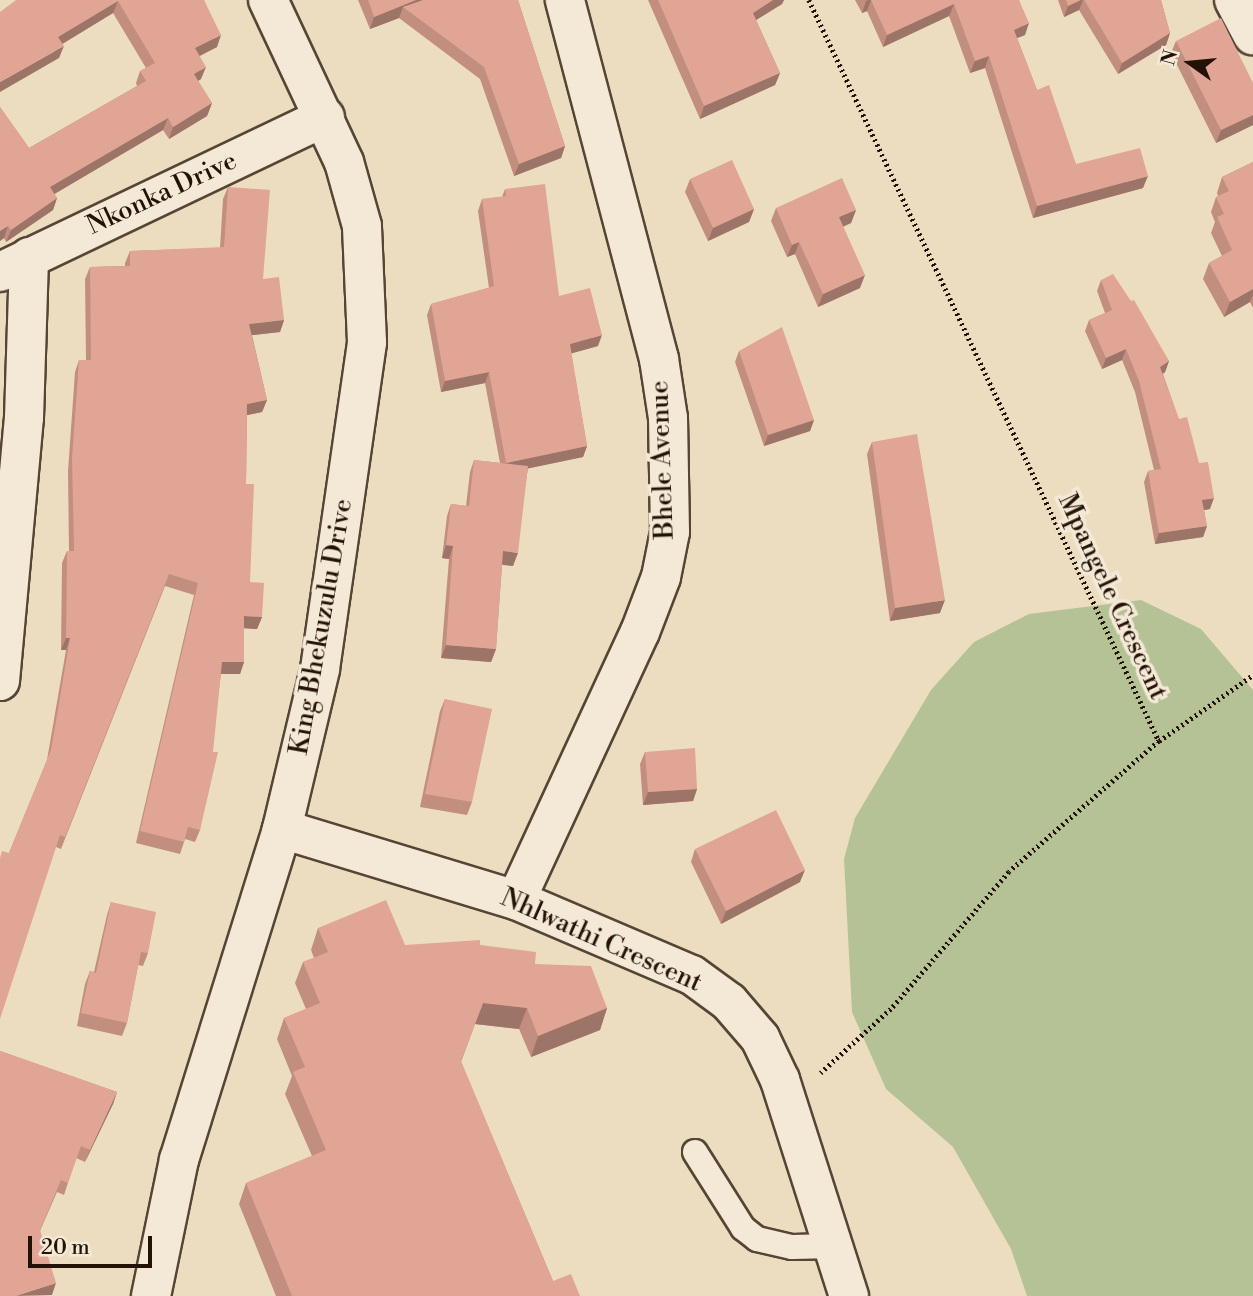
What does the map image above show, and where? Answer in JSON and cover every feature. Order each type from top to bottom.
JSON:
[{"type":"street","name":"King Bhekuzulu Drive","points":[[151,1296],[179,1160],[282,829],[320,669],[367,342],[362,226],[344,162],[268,0]]},
{"type":"street","name":"Bhele Avenue","points":[[516,900],[640,632],[661,576],[670,532],[668,418],[659,359],[565,0]]},
{"type":"street","points":[[1234,0],[1253,36]]},
{"type":"street","name":"Nkonka Drive","points":[[14,265],[325,117]]},
{"type":"street","points":[[0,681],[24,418],[14,265]]},
{"type":"street","name":"Nhlwathi Crescent","points":[[282,829],[516,900],[692,975],[729,1002],[760,1038],[787,1103],[849,1296]]},
{"type":"lane","points":[[695,1152],[743,1228],[757,1239],[792,1247],[834,1246]]},
{"type":"path","name":"Mpangele Crescent","points":[[787,1103],[891,1010],[1009,872],[1159,741],[808,0]]},
{"type":"path","points":[[1159,741],[1253,675]]},
{"type":"green space","points":[[1141,600],[1201,629],[1253,690],[1253,1296],[1027,1296],[1011,1249],[953,1147],[886,1089],[852,1012],[844,859],[855,818],[931,690],[974,642],[1029,614]]},
{"type":"building","points":[[16,0],[204,0],[221,35],[195,48],[206,67],[194,74],[212,103],[173,127],[168,118],[50,187],[57,198],[11,230],[8,226],[0,231],[0,107],[29,148],[146,81],[140,71],[155,63],[118,1],[58,37],[64,46],[0,82],[0,12]]},
{"type":"building","points":[[368,0],[416,0],[374,17]]},
{"type":"building","points":[[423,0],[518,0],[565,146],[519,164],[484,67],[403,7]]},
{"type":"building","points":[[658,0],[773,0],[753,13],[780,73],[704,106]]},
{"type":"building","points":[[871,0],[1019,0],[1029,23],[1014,30],[1037,90],[1049,85],[1076,164],[1140,148],[1148,176],[1037,206],[989,56],[975,61],[954,4],[887,35]]},
{"type":"building","points":[[1066,0],[1081,0],[1068,6]]},
{"type":"building","points":[[1084,0],[1161,0],[1170,33],[1122,63]]},
{"type":"building","points":[[1221,18],[1253,83],[1253,115],[1221,130],[1176,41]]},
{"type":"building","points":[[732,160],[754,209],[713,228],[690,179]]},
{"type":"building","points":[[1253,162],[1253,289],[1230,302],[1209,263],[1232,250],[1217,217],[1224,214],[1216,197],[1229,191],[1222,177]]},
{"type":"building","points":[[842,178],[856,210],[839,217],[865,275],[823,294],[799,242],[792,245],[776,208]]},
{"type":"building","points":[[545,184],[559,296],[590,288],[602,335],[570,344],[587,446],[506,463],[489,372],[445,381],[431,304],[494,286],[482,199],[506,196],[505,189]]},
{"type":"building","points":[[228,187],[270,190],[263,279],[279,277],[284,320],[249,324],[267,400],[247,404],[246,484],[254,484],[250,582],[264,583],[262,617],[244,616],[244,662],[222,662],[213,752],[218,752],[200,830],[188,827],[184,842],[140,831],[198,583],[169,574],[65,837],[60,835],[0,1019],[0,858],[2,851],[9,853],[51,750],[70,638],[66,638],[67,551],[74,551],[72,459],[79,360],[91,360],[90,267],[130,266],[130,251],[224,247]]},
{"type":"building","points":[[1113,274],[1131,301],[1134,300],[1169,361],[1160,367],[1179,419],[1187,417],[1199,463],[1208,462],[1214,498],[1202,500],[1207,526],[1159,533],[1148,471],[1161,469],[1139,381],[1126,349],[1106,358],[1089,320],[1112,310],[1101,280]]},
{"type":"building","points":[[782,327],[814,420],[768,435],[739,351]]},
{"type":"building","points":[[917,434],[945,600],[895,608],[872,442]]},
{"type":"building","points":[[474,460],[528,466],[518,553],[503,551],[496,649],[446,645],[453,546],[446,545],[451,504],[469,506]]},
{"type":"building","points":[[445,699],[492,709],[472,802],[425,794]]},
{"type":"building","points":[[695,748],[697,789],[648,792],[645,752]]},
{"type":"building","points":[[776,810],[805,870],[726,911],[695,849]]},
{"type":"building","points":[[386,900],[405,945],[480,940],[480,945],[536,952],[535,964],[591,966],[607,1008],[538,1036],[527,1008],[483,1003],[461,1061],[553,1281],[571,1274],[580,1296],[292,1296],[246,1183],[326,1150],[293,1072],[305,1067],[284,1018],[320,1003],[303,962],[328,952],[318,928]]},
{"type":"building","points":[[111,902],[156,912],[148,953],[141,952],[127,1023],[81,1013],[90,971],[96,973]]},
{"type":"building","points":[[0,1051],[117,1092],[90,1150],[81,1146],[68,1183],[61,1180],[40,1230],[56,1283],[16,1296],[0,1296]]}]
